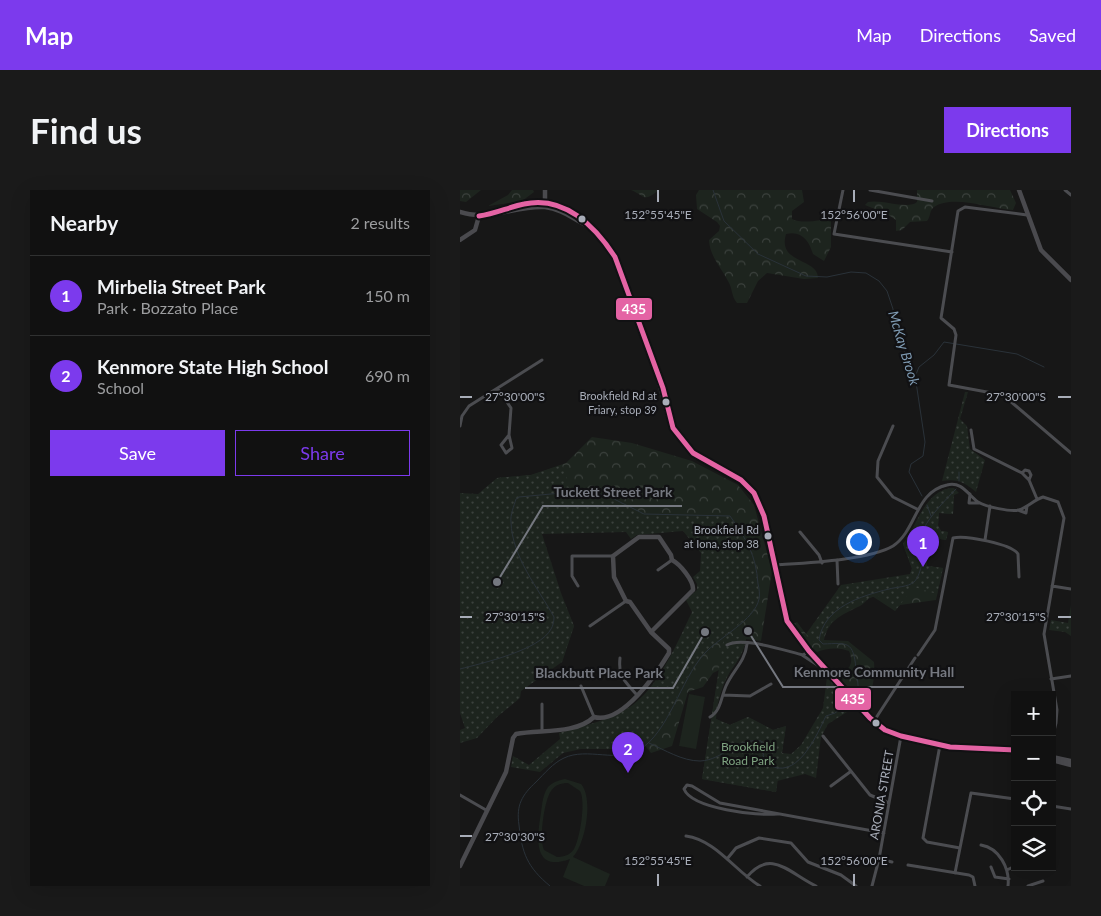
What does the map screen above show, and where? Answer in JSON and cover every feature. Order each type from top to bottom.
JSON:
[{"type":"main road","points":[[545,190],[545,205]]},
{"type":"main road","points":[[1019,190],[1026,215],[1041,250],[1071,280]]},
{"type":"main road","points":[[460,212],[479,216],[500,213],[518,205],[545,205],[566,208],[603,238],[615,256],[663,388],[669,419],[678,437],[692,453],[749,487],[762,510],[776,565],[781,600],[787,621],[809,651],[873,721],[885,730],[901,736],[957,748],[1011,750]]},
{"type":"main road","points":[[460,240],[475,230],[479,216]]},
{"type":"main road","points":[[460,866],[506,772],[513,738],[516,734],[537,733],[542,730],[564,730],[590,721],[594,717],[600,718],[621,710],[636,694],[643,692],[669,653],[669,649],[651,632],[630,602],[626,600],[614,577],[613,556],[639,538],[656,536],[672,555],[672,560],[677,562],[693,585],[693,590],[651,632]]},
{"type":"main road","points":[[1056,760],[1071,763]]},
{"type":"street","points":[[843,190],[834,234],[952,252]]},
{"type":"street","points":[[870,190],[932,201]]},
{"type":"street","points":[[1065,190],[1071,194]]},
{"type":"street","points":[[1026,215],[965,207],[958,211],[941,318],[954,329],[956,335],[949,385],[1004,395],[1071,453]]},
{"type":"street","points":[[460,426],[462,416],[469,406],[542,360]]},
{"type":"street","points":[[498,389],[511,408],[509,435],[512,448],[506,452],[501,445],[509,435]]},
{"type":"street","points":[[893,426],[878,460],[877,477],[893,497],[918,509]]},
{"type":"street","points":[[971,430],[974,449],[1022,473],[1028,480],[1037,499]]},
{"type":"street","points":[[1022,473],[1024,470],[1029,471],[1031,475],[1028,480]]},
{"type":"street","points":[[776,565],[837,560],[892,546],[905,533],[918,509],[934,490],[945,485],[959,486],[979,503]]},
{"type":"street","points":[[970,494],[969,503],[1018,510],[1043,497],[1052,498],[1058,502],[1064,518],[1044,634],[1052,691]]},
{"type":"street","points":[[985,540],[990,506]]},
{"type":"street","points":[[800,532],[819,555],[822,562]]},
{"type":"street","points":[[873,721],[935,630],[951,540],[957,537],[980,541],[985,540],[1016,550],[1018,554],[1019,577]]},
{"type":"street","points":[[578,586],[572,576],[572,556],[613,556]]},
{"type":"street","points":[[658,570],[672,560]]},
{"type":"street","points":[[837,560],[838,584]]},
{"type":"street","points":[[1052,586],[1071,589]]},
{"type":"street","points":[[590,626],[626,600]]},
{"type":"street","points":[[727,644],[733,642],[801,654],[827,671]]},
{"type":"street","points":[[710,717],[716,712],[726,686],[746,655],[747,644]]},
{"type":"street","points":[[801,654],[809,651]]},
{"type":"street","points":[[620,658],[618,670],[622,678],[636,694]]},
{"type":"street","points":[[1051,679],[1071,676]]},
{"type":"street","points":[[723,695],[750,696],[771,684]]},
{"type":"street","points":[[581,686],[594,717]]},
{"type":"street","points":[[542,704],[542,730]]},
{"type":"street","points":[[824,736],[850,772],[870,795],[889,804]]},
{"type":"street","name":"ARONIA STREET","points":[[872,886],[879,859],[901,736]]},
{"type":"street","points":[[940,745],[923,838],[927,842],[960,848]]},
{"type":"street","points":[[831,786],[850,772]]},
{"type":"street","points":[[777,814],[763,816],[719,809],[687,794],[684,789],[689,785],[720,803],[884,833]]},
{"type":"street","points":[[956,873],[971,793],[1011,799]]},
{"type":"street","points":[[460,794],[486,810]]},
{"type":"street","points":[[1056,807],[1071,809]]},
{"type":"street","points":[[686,836],[697,839],[727,859],[760,886]]},
{"type":"street","points":[[727,859],[736,848],[759,838],[791,843],[806,860],[841,875],[856,886]]},
{"type":"street","points":[[981,845],[995,852],[1007,870],[1008,886]]},
{"type":"street","points":[[879,859],[892,862]]},
{"type":"street","points":[[747,877],[759,864],[772,862],[816,886]]},
{"type":"street","points":[[908,865],[973,877],[976,886]]},
{"type":"street","points":[[991,867],[995,877],[1008,879]]},
{"type":"street","points":[[1007,870],[1011,868]]},
{"type":"street","points":[[1028,886],[1043,881]]},
{"type":"green space","points":[[460,190],[481,190],[466,202],[460,201]]},
{"type":"green space","points":[[512,190],[533,190],[534,192],[522,201],[488,206],[508,195]]},
{"type":"green space","points":[[631,190],[659,190],[650,196],[644,197]]},
{"type":"green space","points":[[699,190],[802,190],[804,202],[792,211],[792,219],[796,221],[812,221],[831,217],[831,247],[824,261],[813,254],[807,241],[801,235],[786,234],[785,244],[787,251],[792,256],[812,267],[818,278],[804,279],[767,273],[758,281],[747,303],[737,303],[730,284],[714,257],[710,246],[709,240],[719,231],[720,226],[697,209],[696,195]]},
{"type":"green space","points":[[917,190],[1010,190],[1016,203],[1013,210],[973,203],[942,203],[932,209],[927,221],[910,222],[902,230],[896,231],[896,220],[865,205],[868,202],[874,201],[901,205],[913,204],[917,202]]},
{"type":"green space","points":[[965,392],[968,392],[960,419],[967,426],[970,449],[985,460],[976,492],[961,482],[952,480],[942,481]]},
{"type":"green space","name":"Brookfield Road Park","points":[[592,437],[632,443],[692,461],[738,485],[754,505],[772,571],[761,641],[746,639],[741,656],[723,686],[716,719],[730,725],[748,717],[773,730],[786,726],[776,792],[702,779],[719,670],[713,673],[703,687],[688,692],[672,746],[651,753],[643,743],[729,530],[524,509],[574,626],[562,662],[554,648],[460,654],[497,478],[531,475],[566,463]]},
{"type":"green space","name":"Brookfield Road Park","points":[[562,465],[572,492],[606,495],[644,514],[730,516],[749,543],[757,568],[759,599],[752,612],[725,635],[746,638],[741,655],[723,687],[716,719],[730,725],[748,717],[773,730],[786,726],[782,753],[791,754],[801,745],[823,708],[827,677],[855,707],[828,724],[821,737],[816,778],[805,774],[777,781],[776,792],[702,779],[724,636],[705,651],[688,676],[662,724],[645,746],[643,743],[628,749],[581,749],[563,753],[540,772],[511,767],[513,756],[529,765],[560,739],[559,733],[614,716],[633,705],[654,682],[664,668],[692,612],[686,600],[697,590],[697,584],[693,577],[700,571],[701,553],[683,531],[637,535],[631,539],[626,532],[542,534],[574,626],[562,662],[521,691],[520,698],[497,717],[477,738],[460,743],[460,730],[465,728],[460,713],[460,493],[478,494],[497,478],[531,475]]},
{"type":"green space","points":[[954,488],[959,493],[954,495],[953,514],[939,513],[938,526],[941,531],[948,532],[946,540],[940,539],[927,550],[927,566],[943,568],[936,600],[900,605],[895,611],[872,596],[861,605],[837,618],[826,633],[824,640],[848,641],[874,662],[874,680],[871,691],[864,701],[859,704],[843,684],[842,676],[851,662],[849,651],[833,648],[817,652],[806,642],[793,624],[797,622],[806,634],[811,634],[830,607],[907,581],[912,569],[903,544],[929,501],[936,494]]},
{"type":"green space","points":[[954,488],[953,514],[939,513],[938,525],[941,531],[948,532],[946,540],[940,539],[927,550],[927,566],[943,568],[937,594],[914,587],[895,611],[877,595],[841,611],[815,643],[806,634],[841,585],[910,574],[912,568],[903,544],[929,501],[936,494]]},
{"type":"green space","points":[[1071,605],[1071,636],[1065,632],[1049,630],[1051,620],[1068,623]]},
{"type":"green space","points":[[689,694],[705,697],[696,749],[679,746]]},
{"type":"green space","points":[[565,779],[581,784],[587,800],[584,832],[573,857],[610,874],[605,886],[584,886],[563,877],[570,859],[558,862],[549,861],[543,857],[540,850],[538,832],[546,790],[550,785]],"holes":[[[563,783],[568,783],[580,791],[582,811],[576,844],[569,854],[557,857],[544,850],[543,845],[543,820],[548,796],[554,787]]]},
{"type":"waterway","name":"McKay Brook","points":[[713,190],[724,221],[758,254],[806,276],[827,277],[851,272],[866,273],[879,281],[887,291],[893,309],[894,323],[916,382],[925,442],[923,456],[911,464],[909,472],[922,496]]},
{"type":"waterway","points":[[915,377],[919,367],[934,355],[944,342],[1017,354],[1044,367]]},
{"type":"waterway","points":[[959,472],[959,481]]},
{"type":"waterway","name":"McKay Brook","points":[[649,743],[680,757],[700,761],[716,757],[743,743],[761,741],[765,746],[763,756],[773,767],[783,768],[799,760],[806,752],[826,716],[835,713],[858,696],[855,659],[851,648],[844,644],[823,644],[819,640],[822,629],[828,619],[845,605],[867,595],[914,582],[922,564],[918,554],[921,533],[933,514],[956,489]]},
{"type":"waterway","points":[[460,669],[510,655],[523,649],[545,637],[553,625],[554,617],[527,572],[512,535],[511,516],[516,499],[519,497],[572,492],[606,495],[644,514],[730,516],[749,547],[757,573],[759,599],[756,607],[744,621],[704,654],[688,678],[666,719],[649,742],[631,754],[582,754],[564,758],[549,769],[531,787],[521,801],[518,818],[524,852],[531,866],[550,886]]},
{"type":"waterway","name":"McKay Brook","points":[[927,505],[931,516]]},
{"type":"transit line","name":"435","points":[[479,216],[524,204],[539,202],[552,204],[565,209],[588,224],[607,245],[615,257],[663,388],[673,428],[693,453],[741,480],[754,493],[764,516],[787,621],[809,651],[870,718],[885,730],[901,736],[950,747],[1011,750]]},
{"type":"place","name":"Brookfield Rd at Friary, stop 39","points":[[666,402]]},
{"type":"place","name":"Brookfield Rd at Iona, stop 38","points":[[768,536]]},
{"type":"place","name":"Mirbelia Street Park","points":[[923,567]]},
{"type":"place","name":"Tuckett Street Park","points":[[497,582]]},
{"type":"place","name":"Kenmore Community Hall","points":[[748,631]]},
{"type":"place","name":"Blackbutt Place Park","points":[[705,632]]},
{"type":"place","name":"Kenmore State High School","points":[[628,773]]}]
